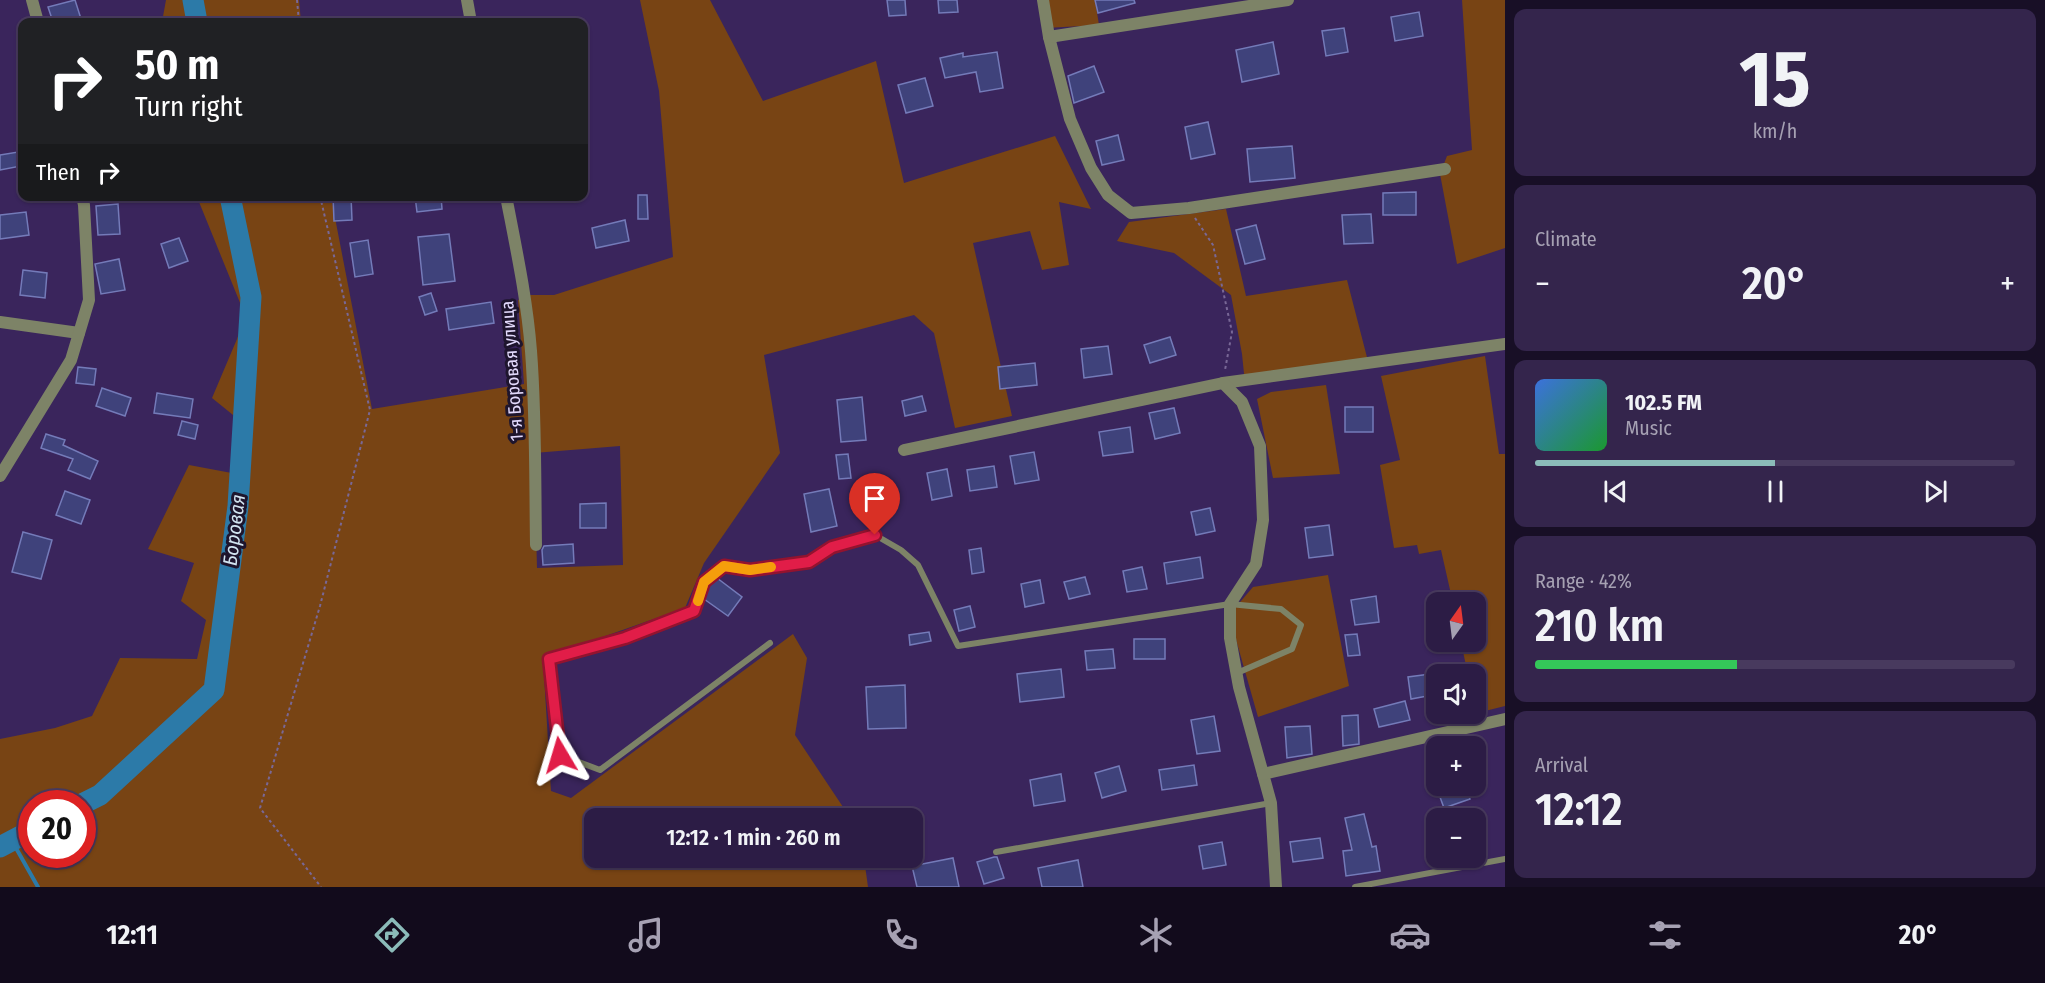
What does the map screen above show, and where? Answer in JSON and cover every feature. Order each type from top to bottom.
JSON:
[{"type":"street","points":[[33,0],[37,18]]},
{"type":"street","points":[[467,0],[470,18]]},
{"type":"street","points":[[1043,0],[1049,37],[1070,119],[1091,168],[1108,195],[1131,213],[1189,208],[1445,169]]},
{"type":"street","points":[[1049,37],[1288,0]]},
{"type":"street","points":[[0,476],[71,360],[89,300],[83,201]]},
{"type":"street","name":"1-я Боровая улица","points":[[507,201],[524,288],[531,351],[536,545]]},
{"type":"street","points":[[0,322],[79,333]]},
{"type":"street","points":[[904,450],[1223,383],[1505,344]]},
{"type":"street","points":[[1223,383],[1242,402],[1260,446],[1263,520],[1256,564],[1230,604],[1230,638],[1236,674],[1271,803],[1276,887]]},
{"type":"street","points":[[1263,774],[1505,719]]},
{"type":"lane","points":[[770,643],[600,770],[560,755],[549,659],[625,638],[694,611],[704,582],[724,566],[750,570],[809,562],[832,547],[875,535],[901,550],[918,565],[958,646],[1230,604],[1281,609],[1301,626],[1292,649],[1236,674]]},
{"type":"lane","points":[[996,852],[1271,803]]},
{"type":"lane","points":[[1355,887],[1505,859]]},
{"type":"path","points":[[297,0],[299,18]]},
{"type":"path","points":[[321,201],[370,410],[320,606],[261,808],[321,887]]},
{"type":"path","points":[[1189,208],[1213,245],[1232,332],[1223,383]]},
{"type":"shaded area","points":[[166,0],[299,0],[301,18],[163,18]]},
{"type":"shaded area","points":[[640,0],[710,0],[763,101],[876,61],[904,183],[1055,136],[1091,209],[1059,202],[1069,265],[1042,270],[1030,231],[973,243],[1012,416],[955,428],[934,333],[914,315],[764,355],[780,453],[704,563],[685,608],[543,658],[551,791],[571,798],[793,634],[807,658],[795,735],[844,808],[584,808],[584,868],[865,868],[868,887],[0,887],[0,739],[55,728],[92,716],[120,658],[197,659],[206,620],[181,601],[194,563],[148,549],[189,465],[237,474],[243,423],[212,398],[245,315],[199,201],[332,201],[372,409],[524,384],[518,300],[530,295],[554,295],[673,257],[659,91]],"holes":[[[620,446],[623,565],[537,568],[534,453]]]},
{"type":"shaded area","points":[[1041,0],[1095,0],[1099,25],[1046,28]]},
{"type":"shaded area","points":[[1462,0],[1505,0],[1505,248],[1457,264],[1440,174],[1447,156],[1472,150]]},
{"type":"shaded area","points":[[1226,209],[1246,296],[1347,280],[1369,365],[1245,383],[1231,295],[1174,253],[1117,241],[1129,222]]},
{"type":"shaded area","points":[[1485,356],[1499,454],[1505,454],[1505,706],[1486,711],[1486,664],[1466,664],[1463,652],[1486,652],[1486,592],[1451,592],[1441,550],[1419,554],[1417,545],[1394,548],[1380,465],[1400,460],[1381,376]]},
{"type":"shaded area","points":[[1326,385],[1340,474],[1273,478],[1257,399],[1271,392]]},
{"type":"shaded area","points":[[1328,575],[1349,686],[1258,717],[1229,615],[1253,587]]},
{"type":"building","points":[[75,0],[81,18],[52,18],[48,7]]},
{"type":"building","points":[[887,0],[905,0],[906,15],[889,16]]},
{"type":"building","points":[[938,0],[957,0],[958,12],[939,13]]},
{"type":"building","points":[[1095,0],[1134,0],[1135,3],[1098,13]]},
{"type":"building","points":[[1419,12],[1423,36],[1395,41],[1391,17]]},
{"type":"building","points":[[1344,28],[1348,52],[1326,56],[1322,31]]},
{"type":"building","points":[[1273,42],[1279,74],[1242,82],[1236,50]]},
{"type":"building","points":[[997,52],[1003,88],[980,92],[976,72],[945,78],[940,58],[963,53],[963,57]]},
{"type":"building","points":[[1094,66],[1104,92],[1074,103],[1068,76]]},
{"type":"building","points":[[925,78],[933,106],[906,113],[898,85]]},
{"type":"building","points":[[1208,122],[1215,154],[1191,159],[1185,127]]},
{"type":"building","points":[[1118,135],[1124,160],[1102,165],[1096,141]]},
{"type":"building","points":[[1292,146],[1295,178],[1250,182],[1247,149]]},
{"type":"building","points":[[18,152],[18,167],[0,170],[0,155]]},
{"type":"building","points":[[1416,192],[1416,215],[1383,215],[1383,193]]},
{"type":"building","points":[[638,195],[647,195],[648,219],[638,219]]},
{"type":"building","points":[[333,201],[351,201],[352,220],[334,221]]},
{"type":"building","points":[[416,201],[441,201],[442,209],[417,212]]},
{"type":"building","points":[[118,204],[120,234],[98,235],[96,206]]},
{"type":"building","points":[[26,212],[29,235],[0,239],[0,215]]},
{"type":"building","points":[[1371,214],[1373,243],[1344,244],[1342,215]]},
{"type":"building","points":[[625,220],[629,241],[596,248],[592,228]]},
{"type":"building","points":[[1256,225],[1265,259],[1245,264],[1236,230]]},
{"type":"building","points":[[449,234],[455,281],[423,285],[418,237]]},
{"type":"building","points":[[179,238],[188,261],[169,268],[161,244]]},
{"type":"building","points":[[368,240],[373,274],[355,277],[350,243]]},
{"type":"building","points":[[119,259],[125,290],[101,294],[95,264]]},
{"type":"building","points":[[23,270],[47,273],[45,298],[20,295]]},
{"type":"building","points":[[431,293],[437,311],[425,315],[419,297]]},
{"type":"building","points":[[491,302],[494,323],[449,330],[446,309]]},
{"type":"building","points":[[1170,337],[1176,355],[1150,363],[1144,345]]},
{"type":"building","points":[[1108,346],[1112,374],[1084,378],[1081,349]]},
{"type":"building","points":[[1035,363],[1037,385],[1000,389],[998,367]]},
{"type":"building","points":[[78,367],[96,369],[94,385],[76,383]]},
{"type":"building","points":[[102,388],[131,398],[125,416],[96,406]]},
{"type":"building","points":[[157,393],[193,399],[190,418],[154,413]]},
{"type":"building","points":[[922,396],[926,411],[905,416],[902,401]]},
{"type":"building","points":[[862,397],[866,440],[841,442],[837,400]]},
{"type":"building","points":[[1345,407],[1373,407],[1373,432],[1345,432]]},
{"type":"building","points":[[1174,408],[1180,433],[1155,439],[1149,413]]},
{"type":"building","points":[[182,421],[198,425],[195,439],[178,435]]},
{"type":"building","points":[[1130,427],[1133,452],[1103,456],[1099,432]]},
{"type":"building","points":[[46,434],[65,440],[63,445],[98,461],[90,479],[68,470],[73,459],[41,448]]},
{"type":"building","points":[[1034,452],[1039,480],[1015,484],[1010,456]]},
{"type":"building","points":[[848,454],[851,478],[839,479],[836,455]]},
{"type":"building","points":[[994,466],[997,487],[970,491],[967,470]]},
{"type":"building","points":[[947,469],[952,496],[932,500],[927,473]]},
{"type":"building","points":[[829,489],[837,526],[811,532],[804,494]]},
{"type":"building","points":[[65,491],[90,500],[81,524],[56,515]]},
{"type":"building","points":[[606,503],[606,528],[580,528],[580,504]]},
{"type":"building","points":[[1210,508],[1215,531],[1196,535],[1191,512]]},
{"type":"building","points":[[1329,525],[1333,555],[1309,558],[1305,528]]},
{"type":"building","points":[[23,532],[52,540],[41,579],[12,572]]},
{"type":"building","points":[[573,544],[574,563],[543,565],[544,546]]},
{"type":"building","points":[[981,548],[984,572],[972,574],[969,550]]},
{"type":"building","points":[[1200,557],[1203,578],[1167,584],[1164,563]]},
{"type":"building","points":[[1142,567],[1147,589],[1127,592],[1123,571]]},
{"type":"building","points":[[1085,577],[1090,594],[1069,599],[1064,582]]},
{"type":"building","points":[[717,578],[742,597],[728,616],[704,599],[708,585]]},
{"type":"building","points":[[1040,580],[1044,603],[1025,607],[1021,584]]},
{"type":"building","points":[[1376,596],[1379,622],[1355,625],[1351,600]]},
{"type":"building","points":[[970,606],[975,627],[959,631],[954,610]]},
{"type":"building","points":[[929,632],[931,641],[910,645],[909,635]]},
{"type":"building","points":[[1357,634],[1360,655],[1348,656],[1345,635]]},
{"type":"building","points":[[1134,639],[1165,639],[1165,659],[1134,659]]},
{"type":"building","points":[[1113,649],[1115,668],[1087,670],[1085,651]]},
{"type":"building","points":[[1061,669],[1064,697],[1020,702],[1017,674]]},
{"type":"building","points":[[1426,675],[1426,696],[1411,699],[1408,677]]},
{"type":"building","points":[[905,685],[906,728],[868,729],[866,687]]},
{"type":"building","points":[[1405,701],[1410,720],[1379,727],[1374,709]]},
{"type":"building","points":[[1358,715],[1359,744],[1343,746],[1342,716]]},
{"type":"building","points":[[1214,716],[1220,751],[1197,754],[1191,720]]},
{"type":"building","points":[[1310,726],[1312,754],[1287,758],[1285,727]]},
{"type":"building","points":[[1194,765],[1197,785],[1162,790],[1159,770]]},
{"type":"building","points":[[1119,766],[1126,791],[1102,798],[1095,773]]},
{"type":"building","points":[[1061,774],[1065,801],[1034,806],[1030,780]]},
{"type":"building","points":[[1440,796],[1469,796],[1470,799],[1444,808]]},
{"type":"building","points":[[1364,814],[1372,847],[1376,846],[1380,871],[1346,876],[1343,851],[1352,850],[1345,818]]},
{"type":"building","points":[[1320,838],[1323,858],[1293,862],[1290,842]]},
{"type":"building","points":[[1222,842],[1226,865],[1203,869],[1199,846]]},
{"type":"building","points":[[997,857],[1004,878],[984,884],[977,862]]},
{"type":"building","points":[[953,858],[959,887],[917,887],[912,868],[923,868],[923,864]]},
{"type":"building","points":[[1078,860],[1083,887],[1042,887],[1038,868]]},
{"type":"waterway","name":"Боровая","points":[[193,0],[196,18]]},
{"type":"waterway","name":"Боровая","points":[[96,797],[214,690],[238,506],[251,297],[231,201]]},
{"type":"waterway","name":"Боровая","points":[[0,847],[18,837]]},
{"type":"waterway","points":[[12,841],[38,887]]},
{"type":"slow traffic","points":[[698,601],[704,582],[724,566],[750,570],[771,567]]},
{"type":"route","points":[[560,755],[549,659],[625,638],[694,611],[704,582],[724,566],[750,570],[809,562],[832,547],[875,535]]}]
